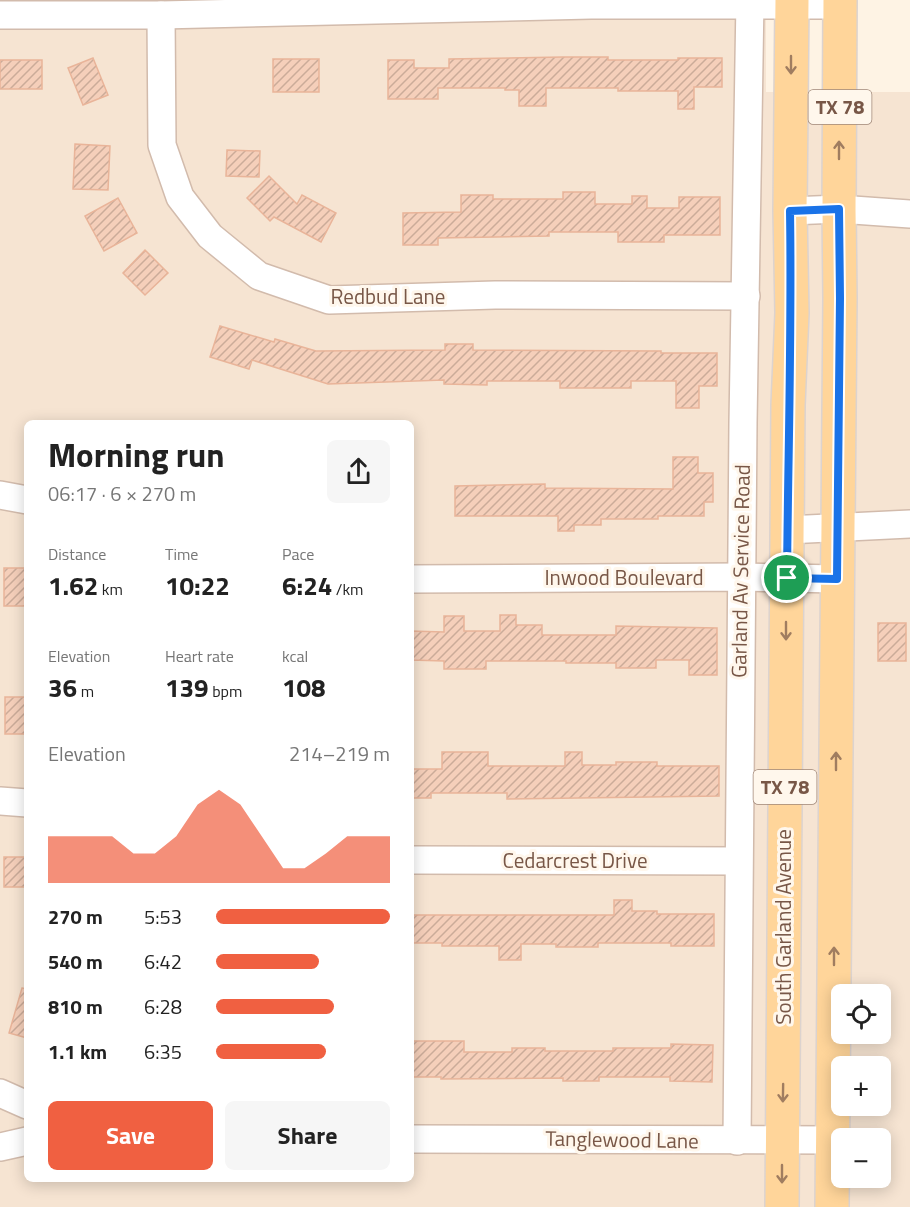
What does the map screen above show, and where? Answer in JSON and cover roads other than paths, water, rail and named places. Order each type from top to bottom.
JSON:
[{"type":"main road","name":"TX 78","points":[[833,1128],[841,2]]},
{"type":"main road","name":"South Garland Avenue","points":[[782,1207],[788,405],[792,313],[790,211],[792,3]]},
{"type":"main road","name":"TX 78","points":[[832,1188],[832,1207]]},
{"type":"street","points":[[0,15],[160,15],[841,2]]},
{"type":"street","name":"Garland Av Service Road","points":[[737,1141],[741,577],[750,3]]},
{"type":"street","name":"Redbud Lane","points":[[160,15],[162,145],[180,197],[210,236],[259,276],[329,300],[495,295],[746,296]]},
{"type":"street","points":[[790,211],[839,209],[910,214]]},
{"type":"street","points":[[0,495],[24,499]]},
{"type":"street","points":[[787,530],[910,524]]},
{"type":"street","name":"Inwood Boulevard","points":[[414,579],[741,577],[837,579]]},
{"type":"street","points":[[0,801],[24,803]]},
{"type":"street","name":"Cedarcrest Drive","points":[[414,860],[738,861]]},
{"type":"street","points":[[0,1093],[24,1104]]},
{"type":"street","name":"Tanglewood Lane","points":[[414,1139],[831,1140]]},
{"type":"street","points":[[0,1147],[24,1142]]}]
